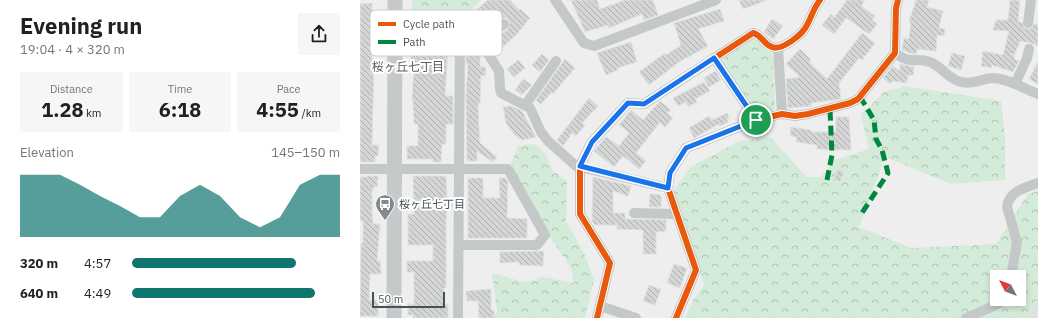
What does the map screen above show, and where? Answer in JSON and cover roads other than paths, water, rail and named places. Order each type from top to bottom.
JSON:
[{"type":"street","points":[[555,0],[584,43],[594,46],[716,0]]},
{"type":"street","points":[[597,318],[610,263],[580,214],[580,166],[592,142],[628,103],[644,104],[753,33],[758,34],[770,46],[778,48],[785,46],[805,28],[812,10],[820,0]]},
{"type":"street","points":[[676,318],[696,270],[668,188],[670,173],[686,148],[756,120],[782,114],[795,116],[808,114],[850,103],[861,96],[895,53],[896,8],[898,0]]},
{"type":"street","points":[[1028,23],[1031,0]]},
{"type":"street","points":[[778,48],[782,114]]},
{"type":"street","points":[[1015,84],[1027,58],[1029,48]]},
{"type":"street","points":[[895,53],[909,60],[928,61],[933,63],[949,77],[963,83],[969,84],[995,78],[1015,84],[1038,94]]},
{"type":"street","points":[[394,318],[395,56]]},
{"type":"street","points":[[458,318],[460,56]]},
{"type":"street","points":[[489,56],[499,71],[501,93],[526,104],[548,141],[568,161],[576,166],[668,188]]},
{"type":"street","points":[[714,58],[756,120]]},
{"type":"street","points":[[526,104],[556,61]]},
{"type":"street","points":[[360,169],[508,169],[545,235],[537,245],[459,245]]},
{"type":"street","points":[[1013,270],[1017,242],[1007,208],[1008,202],[1016,191],[1038,183]]},
{"type":"street","points":[[634,213],[676,214]]},
{"type":"street","points":[[600,306],[636,318]]},
{"type":"street","points":[[966,318],[994,306]]},
{"type":"place","name":"桜ヶ丘七丁目","points":[[385,221]]},
{"type":"district","name":"桜ヶ丘七丁目","points":[[408,66]]}]
